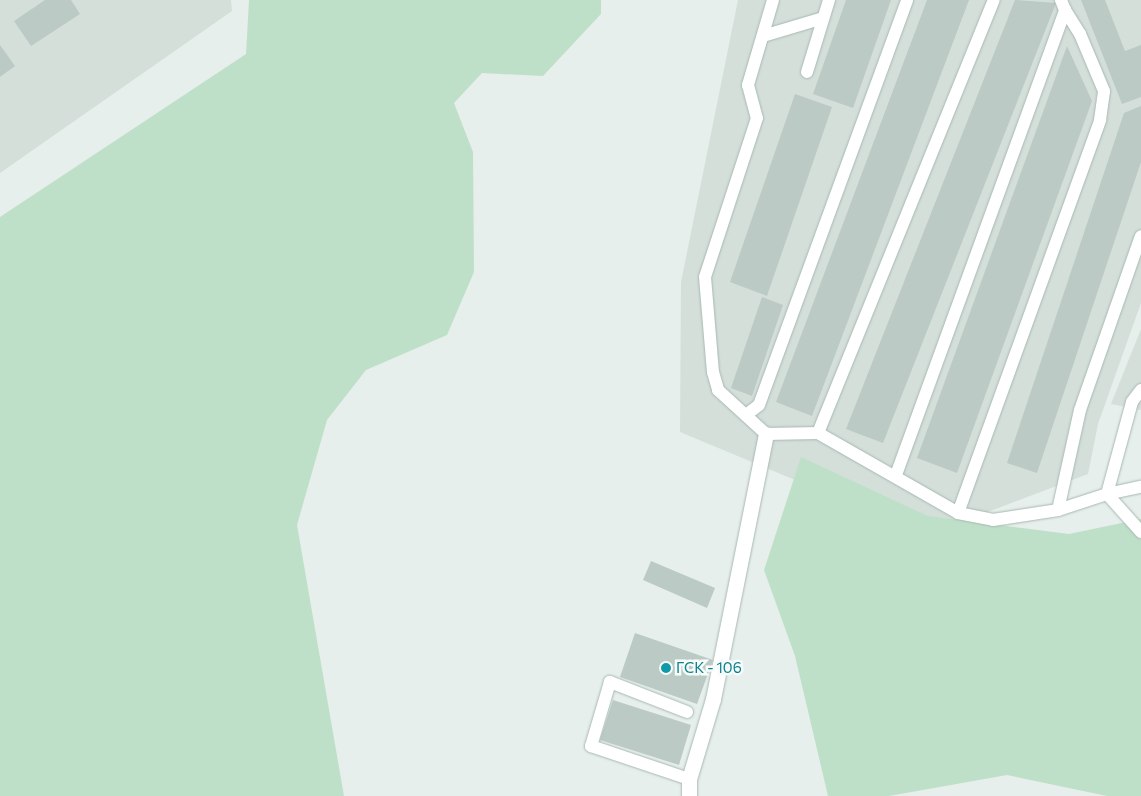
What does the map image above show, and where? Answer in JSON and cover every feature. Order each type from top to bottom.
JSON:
[{"type":"street","points":[[689,796],[689,779],[713,699],[766,434]]},
{"type":"lane","points":[[773,0],[748,85],[757,118],[705,278],[713,372],[718,390],[766,434],[818,433],[896,475],[958,513],[993,520],[1058,510],[1106,494],[1141,487]]},
{"type":"lane","points":[[807,72],[829,0]]},
{"type":"lane","points":[[746,415],[759,405],[907,0]]},
{"type":"lane","points":[[818,433],[994,0]]},
{"type":"lane","points":[[896,475],[1063,5]]},
{"type":"lane","points":[[958,513],[1100,120],[1104,91],[1080,34],[1063,5]]},
{"type":"lane","points":[[763,36],[824,18]]},
{"type":"lane","points":[[1058,510],[1080,410],[1141,236]]},
{"type":"lane","points":[[1106,494],[1132,402],[1141,390]]},
{"type":"lane","points":[[1106,494],[1141,532]]},
{"type":"lane","points":[[687,712],[610,682],[590,746],[689,779]]},
{"type":"shaded area","points":[[0,0],[231,0],[232,11],[0,173]]},
{"type":"shaded area","points":[[738,0],[1141,0],[1141,303],[1098,424],[1088,474],[927,535],[680,432],[681,282]]},
{"type":"shaded area","points":[[1141,329],[1141,410],[1111,404]]},
{"type":"green space","points":[[249,0],[601,0],[601,14],[543,76],[482,73],[454,103],[473,152],[474,272],[447,335],[366,370],[327,420],[297,525],[344,796],[0,796],[0,217],[246,54]]},
{"type":"green space","points":[[801,457],[928,516],[1069,534],[1141,519],[1141,796],[1107,796],[1007,775],[889,796],[828,796],[795,656],[764,570]]},
{"type":"building","points":[[45,0],[71,0],[80,14],[31,46],[14,21]]},
{"type":"building","points":[[846,0],[891,0],[853,108],[813,94]]},
{"type":"building","points":[[927,0],[969,0],[812,416],[776,402]]},
{"type":"building","points":[[1015,0],[1056,3],[883,443],[846,429]]},
{"type":"building","points":[[1081,0],[1105,0],[1125,51],[1141,45],[1141,97],[1122,104]]},
{"type":"building","points":[[0,45],[15,66],[0,77]]},
{"type":"building","points":[[1067,46],[1092,101],[957,473],[917,458]]},
{"type":"building","points":[[795,94],[832,107],[767,296],[730,282]]},
{"type":"building","points":[[1141,106],[1141,162],[1037,473],[1007,463],[1124,113]]},
{"type":"building","points":[[762,297],[783,305],[752,396],[731,388]]},
{"type":"building","points":[[651,561],[715,588],[707,608],[643,580]]},
{"type":"building","name":"ГСК - 106","points":[[635,633],[713,660],[697,704],[620,677]]},
{"type":"building","name":"ГСК - 106","points":[[613,700],[691,725],[679,765],[600,740]]},
{"type":"place","name":"ГСК - 106","points":[[666,668]]}]
